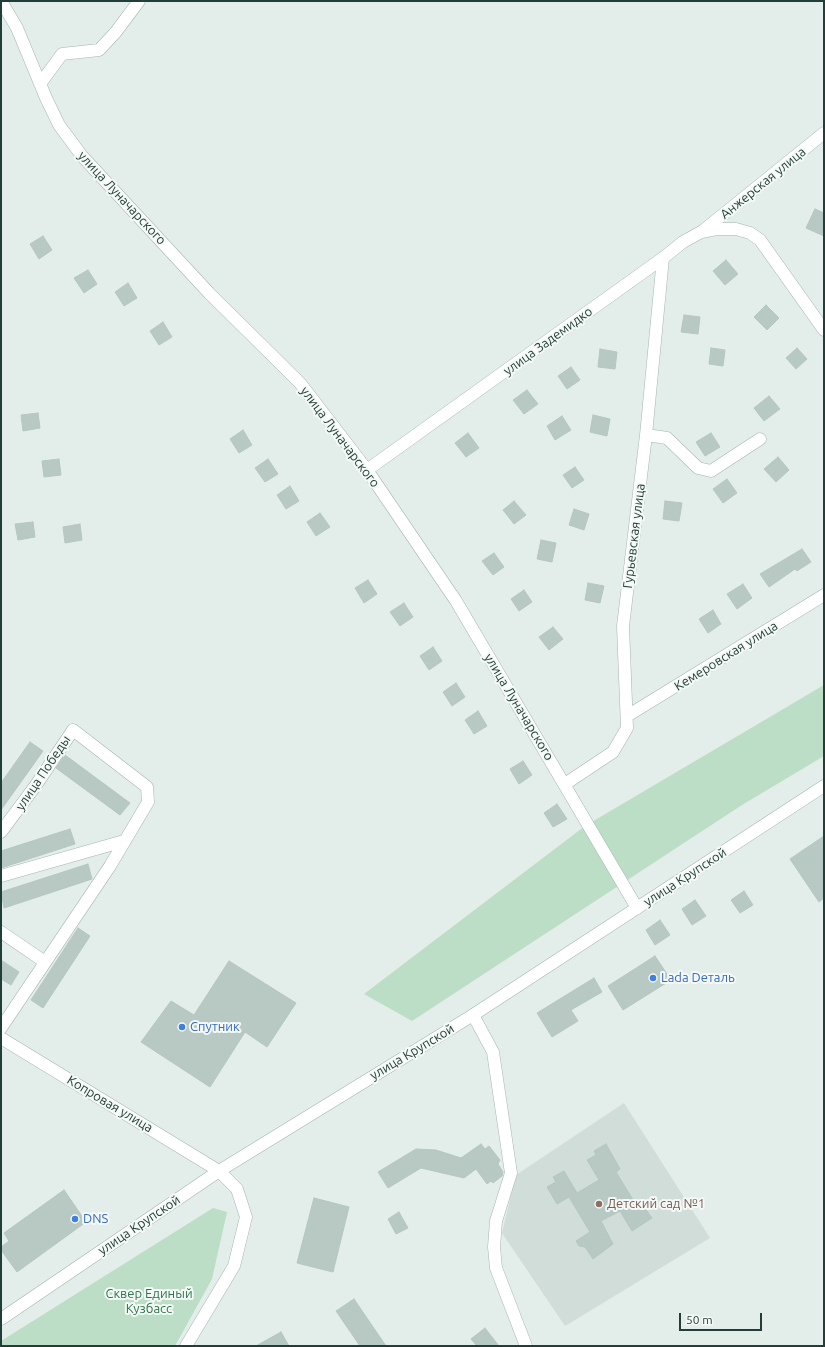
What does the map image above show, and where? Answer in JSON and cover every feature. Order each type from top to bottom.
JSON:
[{"type":"street","name":"улица Луначарского","points":[[1,1],[18,28],[40,84],[59,125],[82,156],[209,293],[300,383],[368,470],[456,601],[638,908]]},
{"type":"street","points":[[40,84],[62,54],[99,50],[115,33],[138,1]]},
{"type":"street","name":"Анжерская улица","points":[[701,232],[824,133]]},
{"type":"street","name":"улица Задемидко","points":[[368,470],[663,258],[683,242],[701,232],[717,229],[736,229],[750,233],[760,240],[824,330]]},
{"type":"street","name":"Гурьевская улица","points":[[565,784],[613,752],[627,728],[623,626],[646,435],[663,258]]},
{"type":"street","points":[[646,435],[667,438],[698,468],[711,471],[760,439]]},
{"type":"street","name":"Кемеровская улица","points":[[627,716],[824,595]]},
{"type":"street","name":"улица Победы","points":[[1,832],[73,730],[147,787],[148,802],[124,842]]},
{"type":"street","name":"улица Крупской","points":[[2,1316],[219,1171],[474,1015],[824,786]]},
{"type":"street","points":[[1,876],[124,842]]},
{"type":"street","points":[[1,1028],[124,842]]},
{"type":"street","points":[[1,932],[45,962]]},
{"type":"street","points":[[474,1015],[493,1052],[511,1173],[496,1221],[494,1247],[496,1268],[526,1346]]},
{"type":"street","name":"Копровая улица","points":[[1,1038],[219,1171],[237,1189],[246,1217],[234,1266],[186,1346]]},
{"type":"shaded area","name":"Детский сад №1","points":[[624,1103],[710,1238],[565,1326],[502,1233],[516,1175]]},
{"type":"green space","points":[[824,685],[824,756],[742,805],[412,1021],[364,994],[585,826]]},
{"type":"green space","name":"Сквер Единый Кузбасс","points":[[213,1208],[227,1212],[212,1279],[175,1346],[1,1346],[1,1341]]},
{"type":"building","points":[[815,209],[824,213],[824,236],[806,228]]},
{"type":"building","points":[[43,236],[52,250],[39,259],[30,244]]},
{"type":"building","points":[[726,260],[738,274],[725,285],[713,271]]},
{"type":"building","points":[[88,270],[97,284],[84,293],[74,278]]},
{"type":"building","points":[[128,283],[137,298],[124,306],[115,292]]},
{"type":"building","points":[[766,305],[779,318],[767,330],[754,317]]},
{"type":"building","points":[[684,315],[700,317],[698,334],[681,332]]},
{"type":"building","points":[[163,322],[172,337],[159,345],[150,331]]},
{"type":"building","points":[[711,348],[725,350],[723,366],[709,364]]},
{"type":"building","points":[[797,348],[807,359],[796,369],[786,358]]},
{"type":"building","points":[[600,349],[617,352],[615,369],[598,367]]},
{"type":"building","points":[[571,367],[580,380],[567,389],[558,376]]},
{"type":"building","points":[[527,390],[538,404],[524,414],[513,400]]},
{"type":"building","points":[[769,396],[780,409],[764,421],[754,408]]},
{"type":"building","points":[[38,413],[40,428],[23,431],[21,415]]},
{"type":"building","points":[[593,415],[610,419],[607,436],[590,432]]},
{"type":"building","points":[[562,416],[571,430],[555,440],[547,426]]},
{"type":"building","points":[[243,430],[252,445],[239,453],[230,439]]},
{"type":"building","points":[[468,433],[479,448],[466,457],[455,443]]},
{"type":"building","points":[[711,433],[720,447],[705,456],[696,442]]},
{"type":"building","points":[[778,457],[789,470],[776,482],[764,469]]},
{"type":"building","points":[[59,459],[61,475],[44,477],[42,461]]},
{"type":"building","points":[[268,459],[278,474],[265,482],[255,468]]},
{"type":"building","points":[[575,467],[584,480],[572,488],[563,475]]},
{"type":"building","points":[[727,479],[737,493],[723,503],[713,489]]},
{"type":"building","points":[[290,486],[299,501],[286,509],[277,495]]},
{"type":"building","points":[[514,501],[526,515],[514,524],[503,510]]},
{"type":"building","points":[[665,501],[682,503],[679,521],[663,519]]},
{"type":"building","points":[[574,509],[589,514],[584,530],[569,525]]},
{"type":"building","points":[[320,513],[330,527],[316,536],[307,522]]},
{"type":"building","points":[[33,522],[35,537],[18,540],[15,524]]},
{"type":"building","points":[[80,524],[82,540],[65,543],[63,527]]},
{"type":"building","points":[[541,540],[556,543],[552,562],[537,559]]},
{"type":"building","points":[[802,549],[811,562],[797,571],[795,569],[769,587],[760,574]]},
{"type":"building","points":[[494,553],[504,567],[493,575],[482,561]]},
{"type":"building","points":[[368,580],[377,594],[364,603],[355,588]]},
{"type":"building","points":[[588,583],[604,586],[600,603],[585,600]]},
{"type":"building","points":[[743,584],[752,598],[737,609],[727,594]]},
{"type":"building","points":[[524,590],[532,602],[519,611],[511,599]]},
{"type":"building","points":[[404,603],[413,617],[400,626],[390,612]]},
{"type":"building","points":[[713,610],[721,624],[708,633],[699,619]]},
{"type":"building","points":[[553,627],[563,639],[549,650],[539,637]]},
{"type":"building","points":[[433,647],[442,661],[429,670],[420,656]]},
{"type":"building","points":[[456,683],[465,697],[452,706],[443,692]]},
{"type":"building","points":[[478,711],[487,726],[474,734],[465,720]]},
{"type":"building","points":[[30,742],[43,751],[1,810],[1,783]]},
{"type":"building","points":[[65,755],[130,803],[120,815],[56,768]]},
{"type":"building","points":[[523,761],[532,775],[519,784],[510,769]]},
{"type":"building","points":[[557,804],[567,819],[553,827],[544,813]]},
{"type":"building","points":[[70,829],[75,844],[1,868],[1,851]]},
{"type":"building","points":[[824,836],[824,898],[819,902],[790,859]]},
{"type":"building","points":[[88,864],[92,879],[4,908],[1,892]]},
{"type":"building","points":[[744,891],[753,905],[740,913],[731,900]]},
{"type":"building","points":[[695,900],[706,916],[692,925],[682,909]]},
{"type":"building","points":[[660,920],[670,935],[655,945],[646,930]]},
{"type":"building","points":[[78,928],[90,936],[43,1008],[31,1000]]},
{"type":"building","points":[[655,956],[671,980],[623,1010],[608,986]]},
{"type":"building","points":[[1,960],[19,972],[11,985],[1,979]]},
{"type":"building","name":"Спутник","points":[[229,961],[296,1003],[267,1047],[245,1032],[210,1087],[141,1042],[171,1001],[194,1015]]},
{"type":"building","points":[[594,978],[602,992],[571,1010],[578,1021],[552,1037],[537,1013]]},
{"type":"building","points":[[481,1144],[485,1149],[489,1146],[500,1160],[498,1164],[503,1172],[502,1176],[493,1183],[491,1181],[487,1184],[476,1169],[464,1178],[421,1168],[388,1188],[378,1172],[416,1149],[436,1150],[461,1158]]},
{"type":"building","points":[[606,1144],[620,1169],[616,1172],[635,1203],[639,1200],[652,1218],[632,1231],[620,1211],[601,1221],[613,1244],[593,1259],[585,1247],[579,1246],[576,1241],[590,1232],[569,1197],[557,1204],[547,1187],[556,1182],[553,1177],[564,1171],[577,1193],[599,1180],[587,1160],[596,1155],[594,1151]]},
{"type":"building","points":[[64,1190],[86,1222],[17,1272],[1,1250],[1,1247],[9,1241],[4,1233]]},
{"type":"building","points":[[314,1198],[349,1207],[333,1272],[297,1263]]},
{"type":"building","points":[[399,1212],[408,1228],[396,1234],[388,1219]]},
{"type":"building","points":[[354,1299],[386,1346],[360,1346],[336,1311]]},
{"type":"building","points":[[485,1328],[499,1346],[477,1346],[471,1339]]},
{"type":"building","points":[[281,1332],[289,1346],[256,1346]]},
{"type":"place","name":"Lada Dеталь","points":[[653,978]]},
{"type":"place","name":"Спутник","points":[[182,1027]]},
{"type":"place","name":"Детский сад №1","points":[[599,1204]]},
{"type":"place","name":"DNS","points":[[75,1219]]}]
